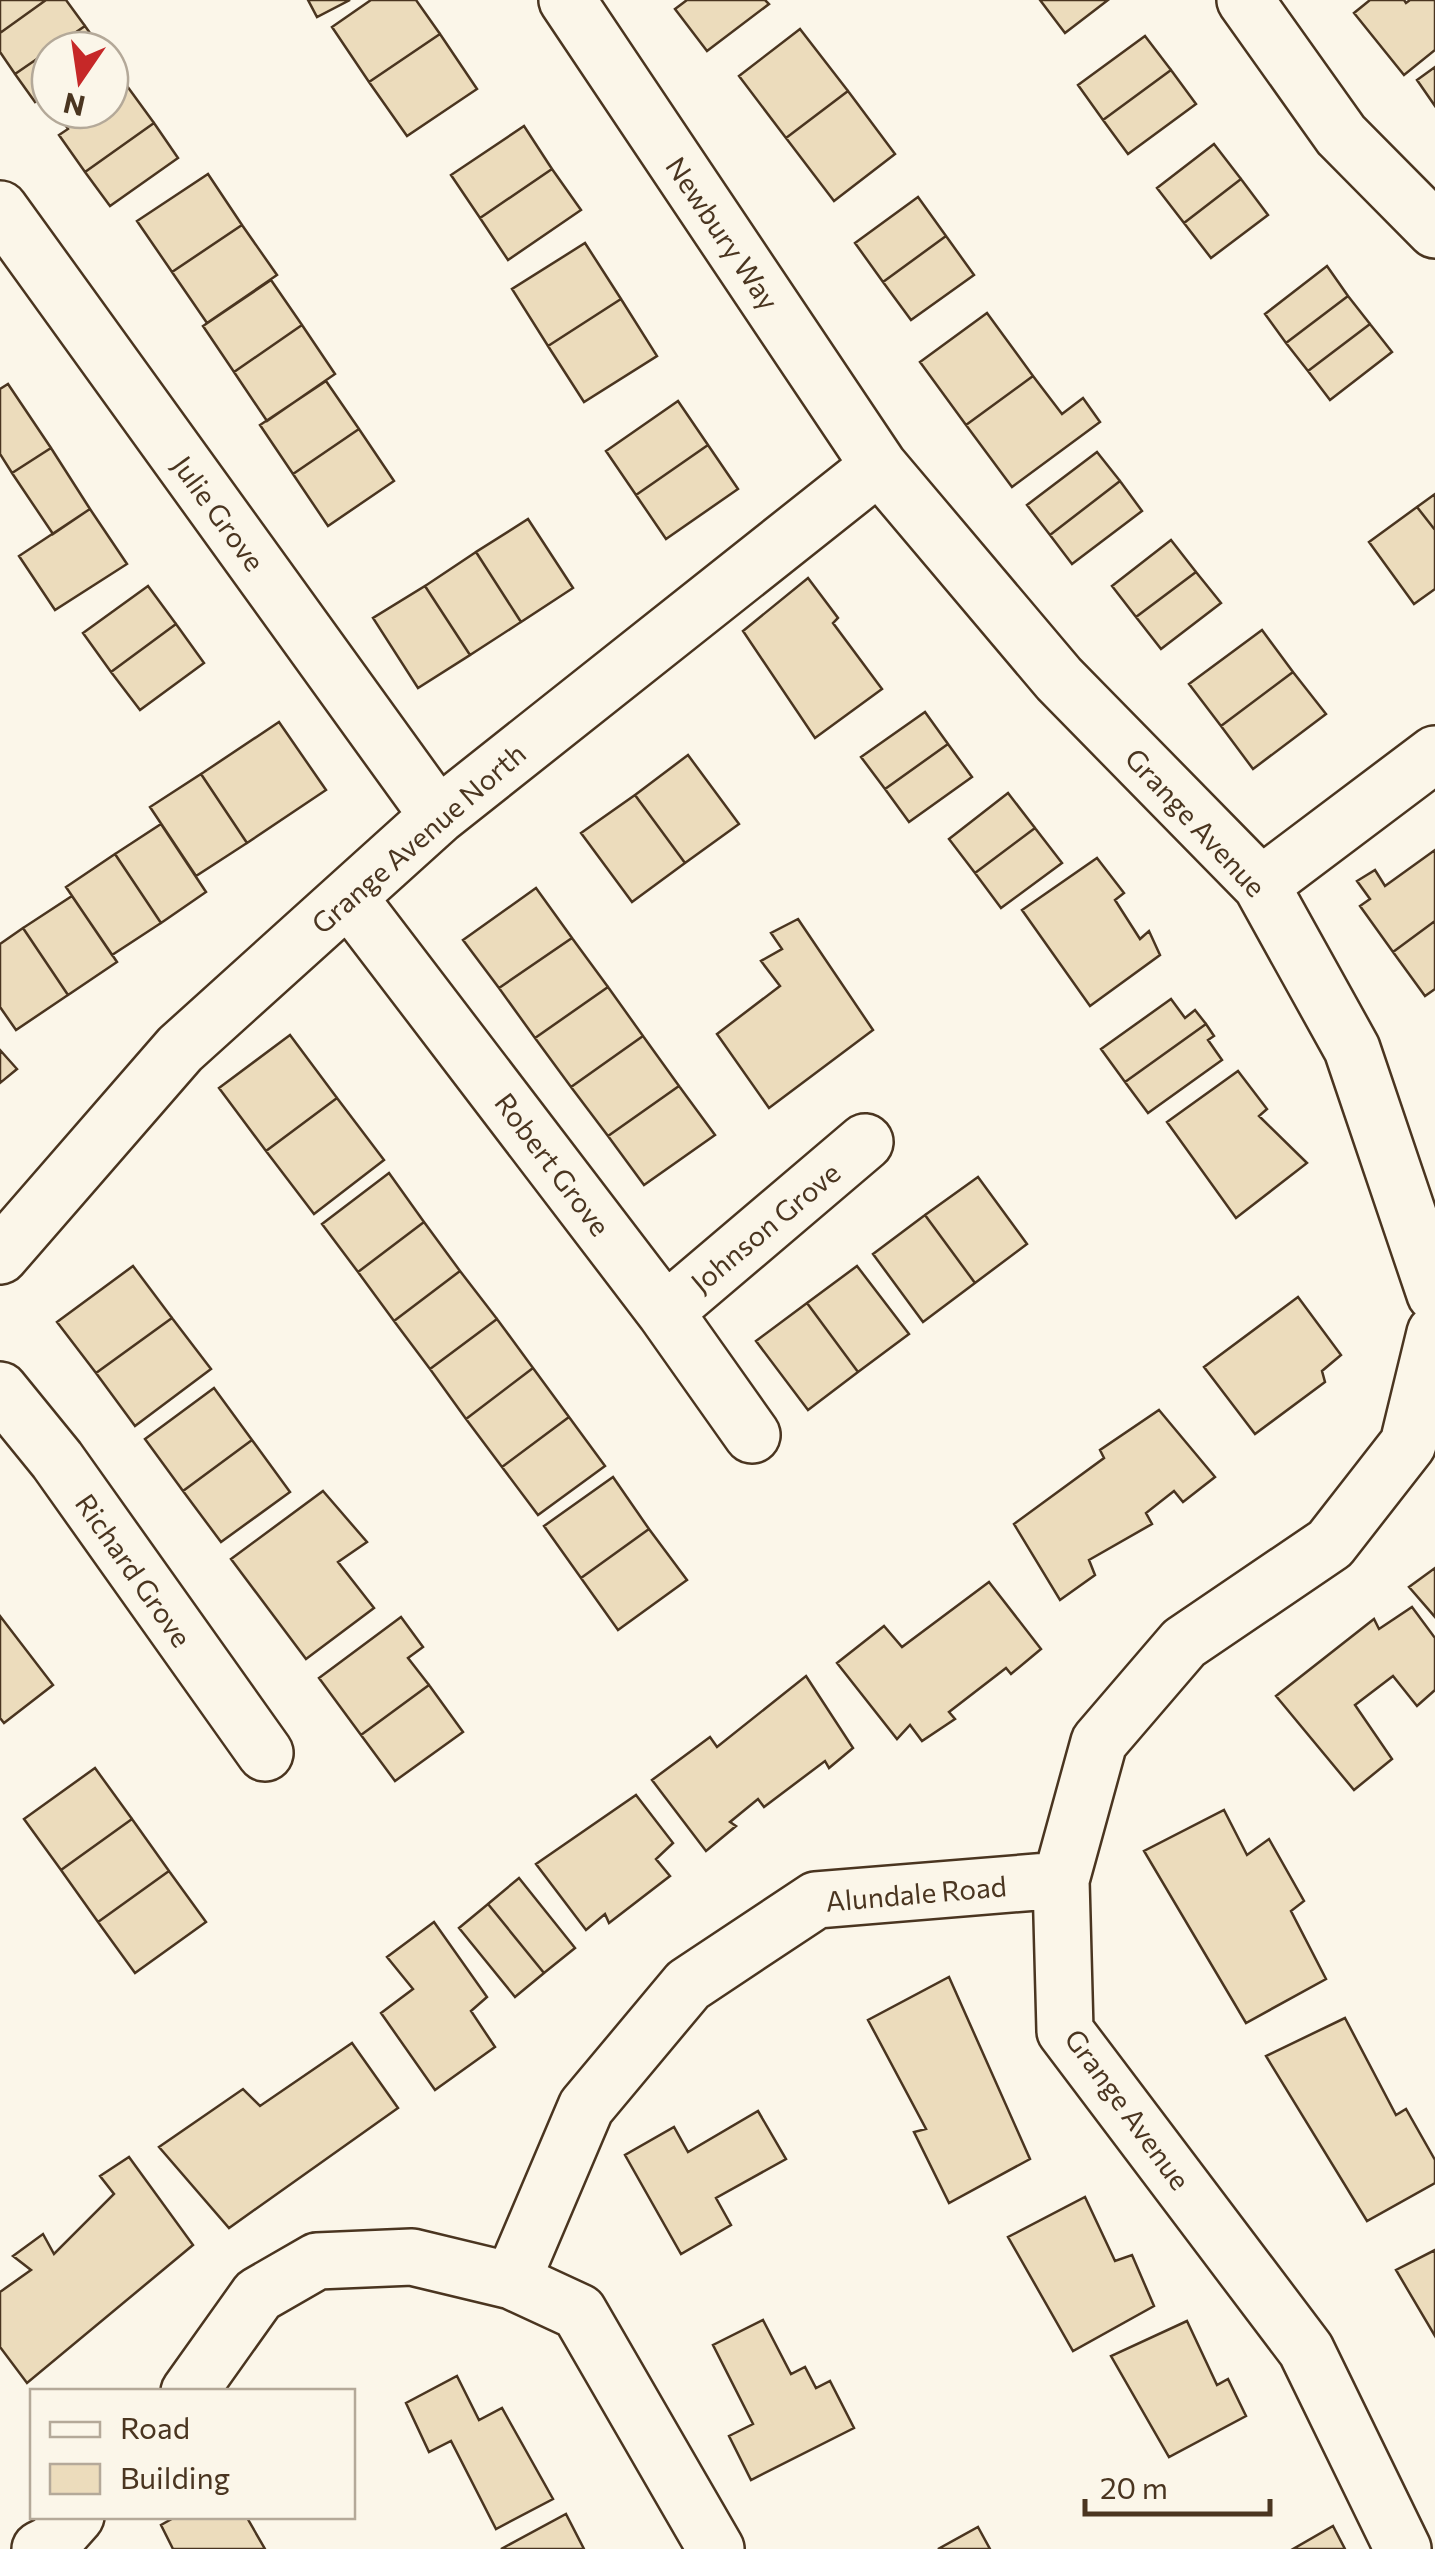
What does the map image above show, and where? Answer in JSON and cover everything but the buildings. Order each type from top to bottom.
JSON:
[{"type":"street","name":"Newbury Way","points":[[567,0],[879,466]]},
{"type":"street","points":[[1246,0],[1341,134],[1435,230]]},
{"type":"street","name":"Julie Grove","points":[[0,210],[438,816]]},
{"type":"street","name":"Grange Avenue North","points":[[0,1256],[180,1048],[438,816],[879,466]]},
{"type":"street","name":"Grange Avenue","points":[[879,466],[1058,680],[1262,884],[1352,1049],[1435,1294]]},
{"type":"street","points":[[1262,884],[1435,754]]},
{"type":"street","name":"Robert Grove","points":[[349,898],[666,1312],[752,1435]]},
{"type":"street","name":"Johnson Grove","points":[[666,1312],[865,1142]]},
{"type":"street","name":"Grange Avenue","points":[[1403,2549],[1306,2350],[1066,2031],[1061,1880],[1100,1742],[1184,1642],[1330,1544],[1408,1444],[1435,1333]]},
{"type":"street","name":"Richard Grove","points":[[0,1390],[57,1460],[264,1753]]},
{"type":"street","name":"Alundale Road","points":[[512,2281],[586,2107],[688,1985],[816,1900],[1061,1880]]},
{"type":"street","points":[[191,2389],[258,2295],[317,2262],[412,2257],[512,2281],[579,2312],[716,2549]]}]
